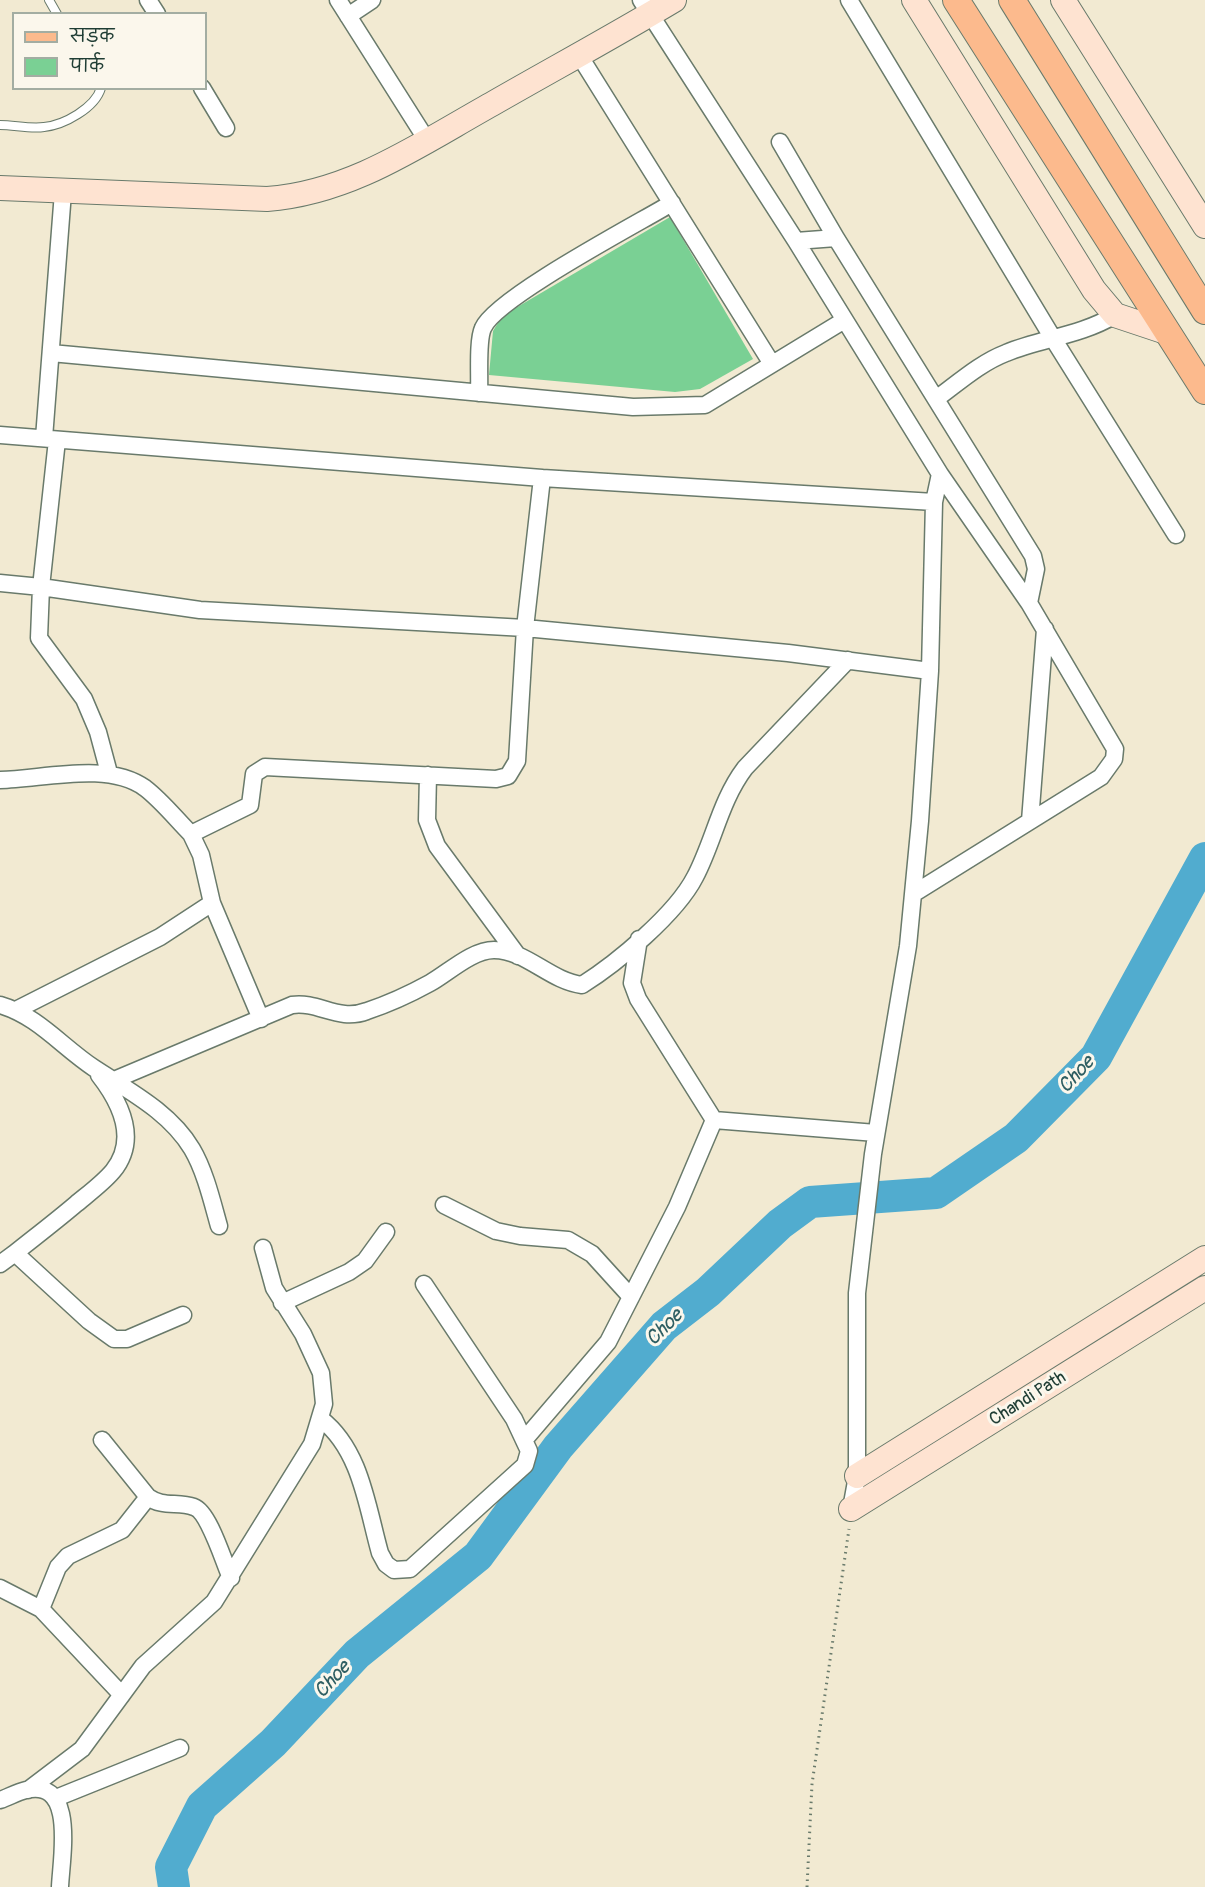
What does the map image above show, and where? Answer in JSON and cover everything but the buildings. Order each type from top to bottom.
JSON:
[{"type":"main road","points":[[956,0],[1205,391]]},
{"type":"main road","points":[[1012,0],[1205,311]]},
{"type":"street","points":[[338,0],[428,142]]},
{"type":"street","points":[[348,16],[372,0]]},
{"type":"street","points":[[0,188],[267,199],[301,196],[340,185],[428,142],[579,55],[645,7],[674,0]]},
{"type":"street","points":[[849,0],[1053,340],[1176,535]]},
{"type":"street","points":[[914,0],[1094,290],[1115,315],[1166,332]]},
{"type":"street","points":[[1063,0],[1205,226]]},
{"type":"street","points":[[645,7],[796,241],[843,321],[940,474],[1029,603],[1115,749],[1114,759],[1101,777],[913,894]]},
{"type":"street","points":[[579,55],[772,364]]},
{"type":"street","points":[[203,90],[226,128]]},
{"type":"street","points":[[780,142],[836,238],[1033,555],[1036,569],[1029,603]]},
{"type":"street","points":[[63,192],[51,353],[51,439],[39,638],[84,699],[98,732],[109,773]]},
{"type":"street","points":[[479,393],[482,328],[498,311],[542,280],[672,203]]},
{"type":"street","points":[[796,241],[836,238]]},
{"type":"street","points":[[936,399],[983,364],[1006,353],[1094,327],[1115,315]]},
{"type":"street","points":[[51,353],[633,406],[705,405],[843,321]]},
{"type":"street","points":[[0,435],[542,478],[934,502]]},
{"type":"street","points":[[851,1509],[857,1476],[857,1293],[876,1132],[908,946],[930,671],[934,502],[940,474]]},
{"type":"street","points":[[191,834],[250,805],[254,774],[265,767],[496,779],[508,776],[514,770],[517,761],[525,628],[542,478]]},
{"type":"street","points":[[0,583],[200,610],[525,628],[848,660],[930,671]]},
{"type":"street","points":[[1030,820],[1045,629]]},
{"type":"street","points":[[114,1080],[302,1004],[330,1013],[357,1014],[429,984],[483,951],[506,951],[568,983],[582,985],[671,911],[686,893],[696,875],[731,787],[745,768],[848,660]]},
{"type":"street","points":[[0,780],[109,773],[127,778],[145,789],[191,834],[201,855],[212,903],[261,1019]]},
{"type":"street","points":[[428,775],[427,820],[437,846],[518,957]]},
{"type":"street","points":[[8,1008],[160,937],[212,903]]},
{"type":"street","points":[[639,939],[632,983],[638,999],[714,1119]]},
{"type":"street","points":[[8,1008],[43,1027],[93,1067],[170,1122],[192,1149],[211,1197],[219,1226]]},
{"type":"street","points":[[0,1264],[86,1196],[112,1172],[120,1159],[126,1137],[122,1108],[93,1067]]},
{"type":"street","points":[[714,1119],[876,1132]]},
{"type":"street","points":[[525,1439],[608,1342],[677,1207],[714,1119]]},
{"type":"street","points":[[444,1205],[496,1231],[520,1236],[568,1240],[592,1254],[631,1297]]},
{"type":"street","points":[[282,1303],[349,1272],[365,1261],[386,1232]]},
{"type":"street","points":[[0,1800],[28,1790],[82,1749],[157,1652],[214,1602],[312,1444],[324,1404],[321,1373],[303,1334],[282,1303],[269,1274],[263,1248]]},
{"type":"street","points":[[15,1253],[88,1321],[114,1339],[127,1339],[183,1315]]},
{"type":"street","name":"Chandi Path","points":[[857,1476],[1205,1258]]},
{"type":"street","points":[[321,1419],[345,1443],[357,1472],[380,1553],[386,1564],[394,1570],[410,1569],[518,1474],[525,1465],[529,1451],[525,1439],[498,1390],[424,1284]]},
{"type":"street","name":"Chandi Path","points":[[851,1509],[1205,1288]]},
{"type":"street","points":[[102,1440],[148,1497],[156,1503],[195,1507],[204,1515],[231,1578]]},
{"type":"street","points":[[41,1609],[58,1567],[63,1561],[68,1556],[122,1530],[148,1497]]},
{"type":"street","points":[[0,1588],[41,1609],[122,1695]]},
{"type":"street","points":[[56,1798],[180,1748]]},
{"type":"street","points":[[28,1790],[44,1790],[56,1798],[62,1810],[60,1887]]},
{"type":"lane","points":[[0,125],[45,127],[75,116],[98,100],[100,90]]},
{"type":"path","points":[[807,1887],[814,1764],[851,1509]]},
{"type":"green space","points":[[670,217],[753,359],[700,389],[675,392],[489,375],[493,331],[502,316]]},
{"type":"waterway","name":"Choe","points":[[174,1887],[171,1867],[202,1806],[273,1743],[357,1654],[478,1556],[558,1447],[664,1326],[708,1292],[780,1224],[810,1202],[936,1193],[1016,1138],[1096,1057],[1205,858]]}]
